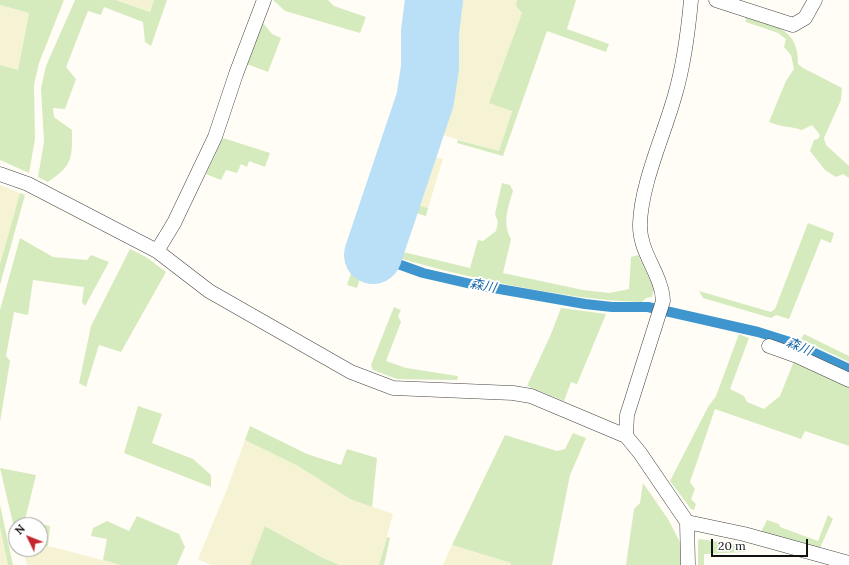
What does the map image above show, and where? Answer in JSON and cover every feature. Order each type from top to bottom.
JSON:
[{"type":"lane","points":[[157,251],[174,223],[216,137],[236,74],[264,0]]},
{"type":"lane","points":[[626,436],[627,415],[659,318],[663,301],[662,290],[642,244],[640,224],[645,192],[675,95],[687,47],[691,0]]},
{"type":"lane","points":[[716,0],[793,24],[805,18],[815,0]]},
{"type":"lane","points":[[0,174],[28,184],[157,251],[209,291],[351,372],[393,388],[513,393],[531,396],[626,436],[640,453],[687,522],[688,565]]},
{"type":"lane","points":[[769,346],[797,356],[849,380]]},
{"type":"lane","points":[[687,522],[744,534],[849,563]]},
{"type":"shaded area","points":[[116,0],[154,0],[150,12]]},
{"type":"shaded area","points":[[449,0],[517,0],[516,6],[522,13],[490,103],[512,110],[499,151],[432,132],[441,98],[445,68],[444,33]]},
{"type":"shaded area","points":[[0,5],[29,13],[18,70],[0,65]]},
{"type":"shaded area","points":[[421,154],[443,159],[428,208],[404,202]]},
{"type":"shaded area","points":[[0,185],[20,193],[0,264]]},
{"type":"shaded area","points":[[245,440],[298,466],[350,499],[393,514],[379,565],[340,565],[323,558],[266,526],[250,565],[211,565],[198,559],[227,489]]},
{"type":"shaded area","points":[[0,527],[4,545],[8,565],[0,565]]},
{"type":"shaded area","points":[[452,545],[511,563],[511,565],[443,565]]},
{"type":"shaded area","points":[[48,546],[120,565],[27,565],[25,557],[48,557]]},
{"type":"green space","points":[[0,0],[64,0],[39,63],[34,85],[35,139],[29,173],[0,160],[0,65],[18,70],[29,13],[0,5]]},
{"type":"green space","points":[[75,0],[116,0],[150,12],[154,0],[167,0],[151,46],[145,42],[143,22],[104,7],[101,15],[88,11],[66,67],[76,79],[65,109],[53,108],[54,117],[72,130],[71,155],[67,166],[48,182],[38,177],[44,142],[41,88],[46,66]]},
{"type":"green space","points":[[273,0],[328,0],[334,6],[366,17],[360,33],[285,11]]},
{"type":"green space","points":[[439,0],[449,0],[444,33],[445,68],[441,98],[427,155],[421,154],[404,201],[428,208],[426,216],[401,209],[391,249],[470,268],[478,240],[483,241],[496,231],[498,222],[495,214],[502,183],[510,185],[513,191],[506,221],[508,233],[511,239],[503,273],[583,290],[609,293],[629,289],[631,257],[638,255],[654,288],[652,297],[646,298],[642,302],[594,299],[547,292],[464,275],[379,252],[430,102],[435,69],[436,15]]},
{"type":"green space","points":[[517,0],[576,0],[567,29],[609,44],[606,52],[547,31],[503,156],[457,143],[458,140],[499,151],[512,111],[489,103],[522,13],[516,6]]},
{"type":"green space","points":[[745,16],[765,22],[789,35],[797,52],[798,64],[842,88],[841,100],[824,138],[826,145],[849,166],[849,178],[843,174],[836,177],[825,170],[810,151],[814,140],[818,139],[820,135],[812,125],[802,130],[769,122],[786,81],[794,69],[791,55],[784,47],[786,39],[778,33],[746,22]]},
{"type":"green space","points":[[263,23],[272,34],[281,38],[268,72],[247,64]]},
{"type":"green space","points":[[419,30],[425,31],[426,68],[422,93],[419,92],[422,74]]},
{"type":"green space","points":[[393,136],[408,139],[377,222],[370,221],[387,166]]},
{"type":"green space","points":[[223,138],[270,153],[265,167],[249,161],[247,167],[241,164],[237,173],[226,170],[221,180],[206,174]]},
{"type":"green space","points":[[20,193],[25,195],[0,285],[0,264]]},
{"type":"green space","points":[[808,223],[834,233],[831,243],[821,239],[789,319],[776,315],[771,318],[703,298],[699,291],[771,312],[775,309]]},
{"type":"green space","points":[[366,231],[374,233],[357,288],[347,285]]},
{"type":"green space","points":[[20,238],[53,257],[87,260],[91,255],[109,262],[85,306],[82,302],[84,287],[33,280],[28,315],[14,312],[6,356],[10,361],[0,422],[0,310]]},
{"type":"green space","points":[[130,249],[146,257],[166,272],[121,352],[99,345],[86,387],[79,383],[91,326]]},
{"type":"green space","points":[[394,307],[401,310],[398,316],[401,322],[386,361],[406,368],[458,376],[457,380],[397,379],[373,370],[371,365]]},
{"type":"green space","points":[[561,308],[606,314],[577,384],[571,382],[564,401],[527,386],[551,334]]},
{"type":"green space","points":[[739,334],[749,338],[730,389],[744,396],[747,402],[764,409],[780,396],[794,361],[849,387],[849,446],[805,431],[801,439],[715,409],[690,482],[695,489],[691,499],[696,504],[694,510],[691,509],[670,481],[708,407],[716,396]]},
{"type":"green space","points":[[804,334],[849,356],[849,362],[801,339]]},
{"type":"green space","points":[[138,406],[162,414],[152,443],[193,459],[211,475],[211,487],[124,453]]},
{"type":"green space","points":[[250,426],[307,454],[341,465],[347,449],[377,458],[372,507],[350,499],[298,466],[245,440]]},
{"type":"green space","points":[[573,433],[586,438],[570,475],[552,565],[511,565],[511,563],[452,545],[505,435],[557,451],[565,449]]},
{"type":"green space","points":[[0,468],[36,475],[26,517],[12,517]]},
{"type":"green space","points":[[643,483],[668,519],[681,544],[682,565],[626,565],[634,509],[640,503]]},
{"type":"green space","points":[[0,505],[8,542],[8,557],[11,557],[13,565],[8,565],[0,527]]},
{"type":"green space","points":[[828,515],[833,519],[820,548],[761,532],[767,520],[779,524],[780,527],[818,541]]},
{"type":"green space","points":[[137,516],[179,534],[185,547],[177,565],[120,565],[103,560],[107,539],[91,536],[93,528],[107,521],[129,531]]},
{"type":"green space","points":[[48,526],[50,526],[48,546]]},
{"type":"green space","points":[[265,526],[323,558],[340,565],[250,565]]},
{"type":"green space","points":[[387,537],[390,538],[384,565],[379,565]]},
{"type":"green space","points":[[700,539],[745,546],[745,552],[704,554],[704,565],[698,565],[698,540]]},
{"type":"waterway","name":"森川","points":[[373,255],[425,100],[430,68],[430,32],[434,0]]},
{"type":"waterway","name":"森川","points":[[373,255],[423,273],[471,284],[585,304],[612,307],[648,307],[758,332],[793,343],[849,369]]}]
